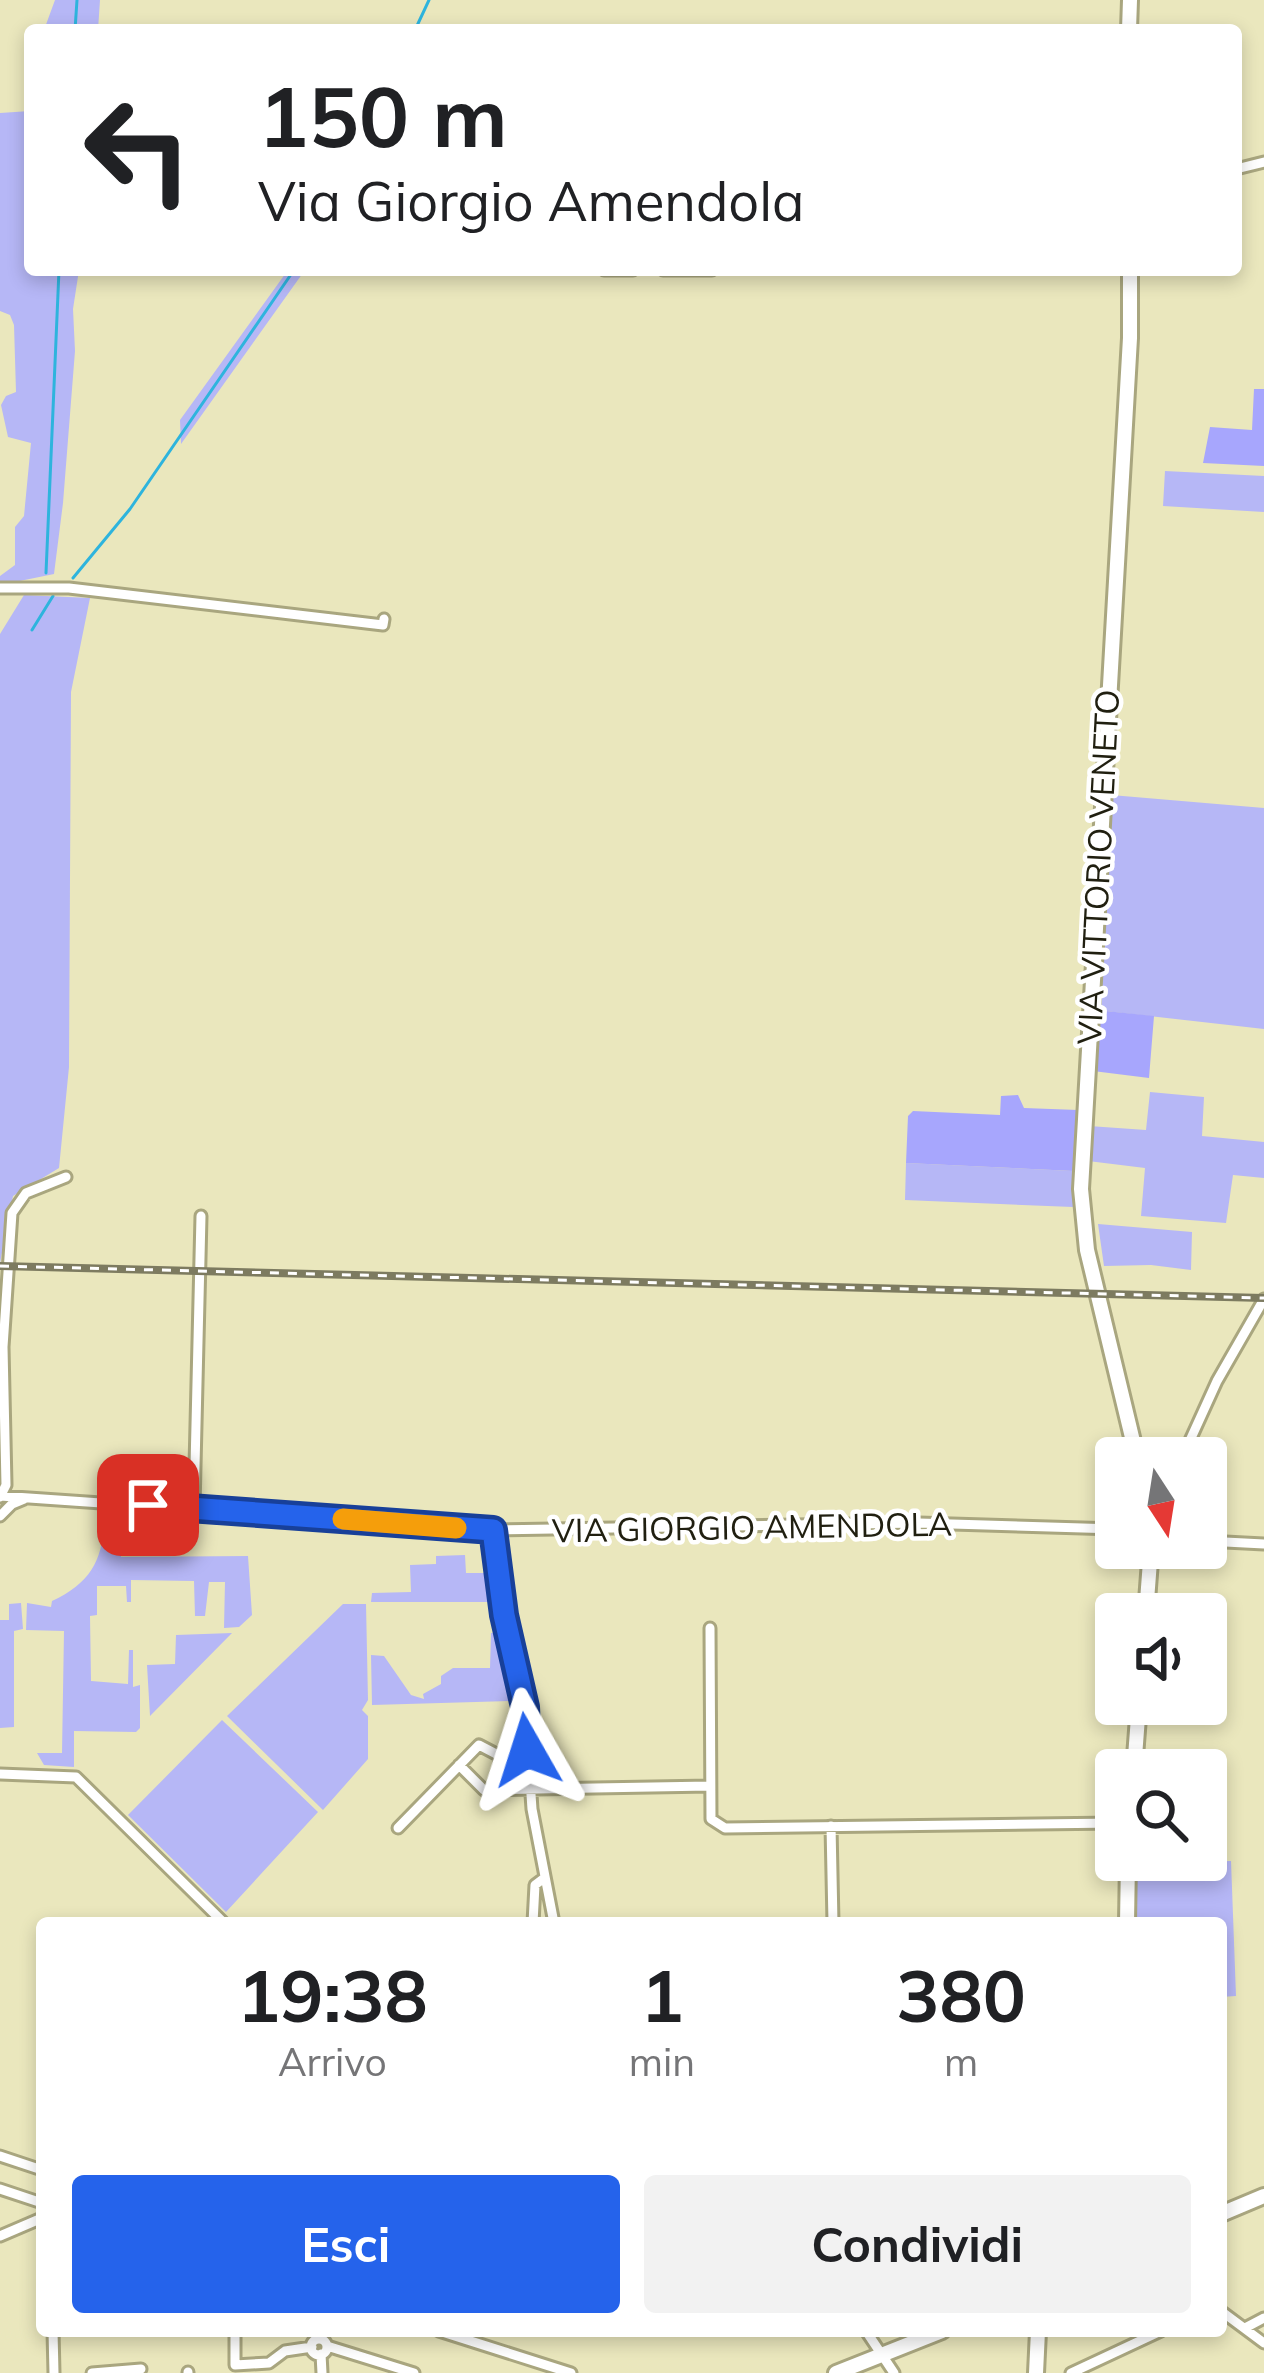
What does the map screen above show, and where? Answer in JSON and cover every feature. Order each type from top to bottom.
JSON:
[{"type":"street","name":"VIA VITTORIO VENETO","points":[[1130,276],[1081,1189],[1087,1250],[1132,1437]]},
{"type":"street","points":[[0,588],[70,588],[383,625],[384,619]]},
{"type":"street","points":[[0,1497],[6,1485],[3,1331],[12,1213],[26,1193],[66,1177]]},
{"type":"street","points":[[194,1508],[201,1216]]},
{"type":"street","points":[[1191,1437],[1264,1299]]},
{"type":"street","name":"VIA GIORGIO AMENDOLA","points":[[0,1497],[493,1530],[919,1522],[1095,1528]]},
{"type":"street","points":[[0,1516],[12,1504],[29,1498]]},
{"type":"street","points":[[493,1530],[504,1615],[525,1707],[530,1790],[552,1917]]},
{"type":"street","points":[[1227,1542],[1264,1544]]},
{"type":"street","points":[[710,1628],[711,1820],[725,1828],[1095,1823]]},
{"type":"street","points":[[398,1828],[479,1745],[500,1756],[500,1771],[527,1750]]},
{"type":"street","points":[[459,1765],[484,1790],[710,1786]]},
{"type":"street","points":[[0,1774],[76,1777],[218,1917]]},
{"type":"street","points":[[831,1826],[833,1917]]},
{"type":"street","points":[[533,1917],[535,1885],[543,1879]]},
{"type":"street","points":[[1126,1917],[1127,1881]]},
{"type":"street","points":[[0,2156],[36,2168]]},
{"type":"street","points":[[0,2189],[36,2202]]},
{"type":"street","points":[[1227,2211],[1264,2196]]},
{"type":"street","points":[[0,2236],[36,2221]]},
{"type":"street","points":[[1227,2315],[1264,2343]]},
{"type":"street","points":[[1245,2328],[1264,2318]]},
{"type":"street","points":[[53,2337],[54,2373]]},
{"type":"street","points":[[235,2337],[235,2365],[268,2363],[285,2351],[320,2349],[414,2373]]},
{"type":"street","points":[[459,2337],[571,2373]]},
{"type":"street","points":[[870,2337],[894,2373]]},
{"type":"street","points":[[836,2373],[927,2337]]},
{"type":"street","points":[[1036,2373],[1038,2337]]},
{"type":"street","points":[[1071,2373],[1148,2337]]},
{"type":"street","points":[[320,2349],[322,2373]]},
{"type":"street","points":[[92,2373],[141,2369]]},
{"type":"shaded area","points":[[55,0],[100,0],[98,24],[46,24]]},
{"type":"shaded area","points":[[24,111],[24,276],[78,276],[54,574],[0,585],[0,576],[15,565],[15,527],[24,516],[31,443],[8,437],[1,405],[16,392],[14,325],[10,315],[0,311],[0,113]]},
{"type":"shaded area","points":[[284,276],[301,276],[181,444],[180,420]]},
{"type":"shaded area","points":[[1254,389],[1264,389],[1264,466],[1203,463],[1210,427],[1252,430]]},
{"type":"shaded area","points":[[1165,471],[1264,476],[1264,512],[1163,506]]},
{"type":"shaded area","points":[[24,595],[90,598],[71,692],[69,1067],[59,1168],[13,1196],[0,1263],[0,634]]},
{"type":"shaded area","points":[[1111,795],[1264,808],[1264,1029],[1096,1010]]},
{"type":"shaded area","points":[[1096,1010],[1154,1016],[1149,1078],[1093,1071]]},
{"type":"shaded area","points":[[1150,1092],[1204,1097],[1202,1136],[1264,1142],[1264,1178],[1233,1175],[1226,1223],[1141,1216],[1145,1168],[1088,1161],[1089,1126],[1146,1130]]},
{"type":"shaded area","points":[[1018,1095],[1024,1108],[1078,1110],[1074,1171],[906,1163],[908,1116],[913,1111],[1000,1115],[1001,1096]]},
{"type":"shaded area","points":[[906,1163],[1074,1171],[1073,1207],[905,1200]]},
{"type":"shaded area","points":[[1098,1224],[1192,1232],[1191,1270],[1104,1266]]},
{"type":"shaded area","points":[[105,1515],[119,1516],[115,1530],[120,1531],[121,1557],[248,1556],[252,1615],[239,1627],[224,1628],[225,1582],[209,1582],[205,1616],[195,1616],[194,1581],[131,1580],[131,1602],[127,1602],[126,1586],[97,1586],[97,1615],[90,1616],[91,1681],[128,1684],[129,1650],[133,1650],[133,1687],[140,1685],[140,1728],[136,1732],[74,1731],[74,1767],[44,1765],[37,1753],[62,1753],[64,1631],[26,1630],[27,1603],[51,1607],[52,1601],[86,1577],[102,1544]]},
{"type":"shaded area","points":[[465,1555],[466,1573],[489,1573],[494,1602],[371,1602],[372,1593],[411,1592],[410,1565],[436,1564],[436,1556]]},
{"type":"shaded area","points":[[21,1603],[23,1629],[14,1631],[14,1727],[0,1728],[0,1620],[9,1620],[9,1604]]},
{"type":"shaded area","points":[[343,1604],[366,1604],[368,1700],[362,1710],[368,1716],[368,1759],[323,1810],[227,1716]]},
{"type":"shaded area","points":[[499,1632],[513,1701],[372,1705],[371,1655],[384,1656],[411,1695],[424,1699],[423,1694],[441,1684],[441,1676],[453,1668],[490,1668],[491,1633]]},
{"type":"shaded area","points":[[232,1633],[150,1716],[147,1665],[175,1664],[176,1635]]},
{"type":"shaded area","points":[[222,1720],[318,1812],[226,1912],[128,1815]]},
{"type":"shaded area","points":[[1227,1861],[1231,1861],[1236,1996],[1227,1997],[1227,1917],[1136,1917],[1137,1881],[1227,1881]]},
{"type":"waterway","points":[[75,24],[77,0]]},
{"type":"waterway","points":[[418,24],[429,0]]},
{"type":"waterway","points":[[46,573],[59,276]]},
{"type":"waterway","points":[[73,578],[130,509],[290,276]]},
{"type":"waterway","points":[[32,630],[53,596]]},
{"type":"railway","points":[[0,1266],[1264,1298]]},
{"type":"slow traffic","points":[[343,1519],[456,1528]]},
{"type":"route","points":[[148,1505],[493,1530],[504,1615],[525,1707],[527,1750]]}]
